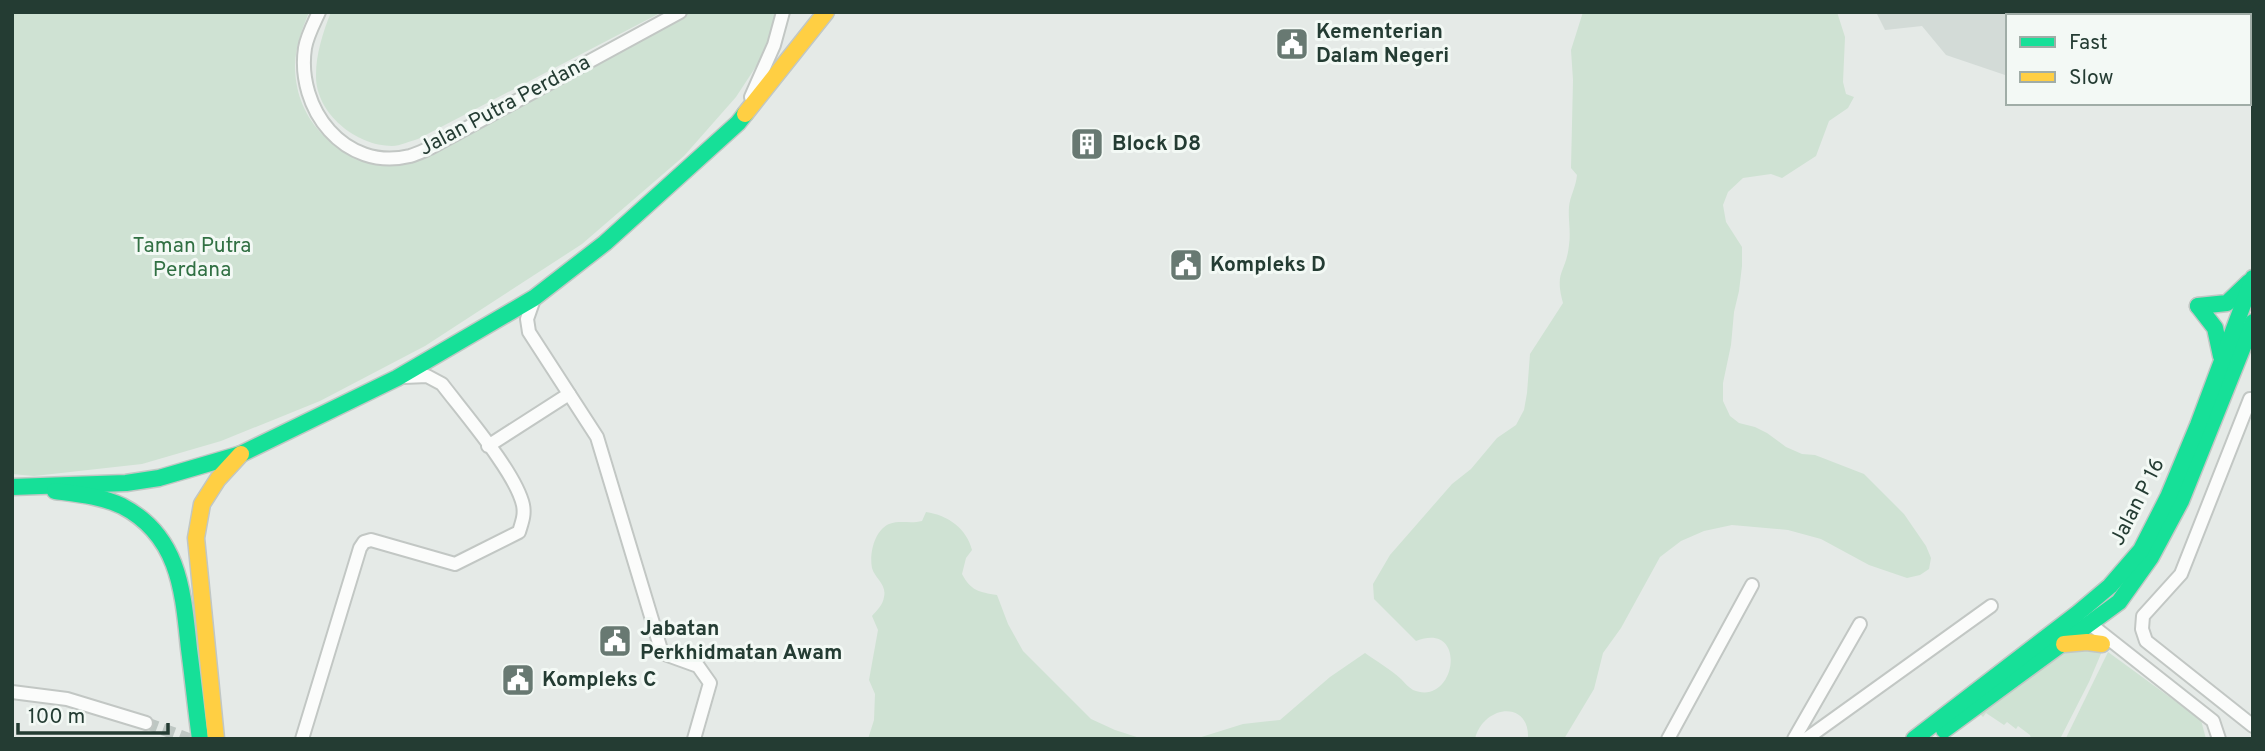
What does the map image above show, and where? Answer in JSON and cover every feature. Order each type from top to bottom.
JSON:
[{"type":"main road","points":[[29,488],[126,483],[159,478],[241,454],[397,378],[534,298],[606,243],[738,123],[825,12]]},
{"type":"main road","points":[[2253,278],[2227,303],[2198,306],[2210,318],[2230,359],[2253,349]]},
{"type":"main road","name":"Jalan P 16","points":[[1914,739],[2074,616],[2110,586],[2141,550],[2248,325],[2253,278]]},
{"type":"main road","name":"Jalan P 16","points":[[1932,739],[2115,605],[2151,558],[2180,501],[2230,359]]},
{"type":"main road","points":[[216,739],[196,538],[202,504],[218,479],[241,454]]},
{"type":"main road","points":[[12,487],[109,500],[132,513],[150,528],[164,546],[176,564],[182,586],[200,739]]},
{"type":"main road","points":[[2063,645],[2107,642],[2108,618],[2115,605]]},
{"type":"street","name":"Jalan Putra Perdana","points":[[319,12],[305,45],[306,89],[312,106],[332,135],[346,147],[383,157],[408,156],[430,148],[680,12]]},
{"type":"street","points":[[738,123],[774,45],[783,12]]},
{"type":"street","points":[[534,298],[527,319],[529,332],[597,437],[662,653],[698,666],[710,683],[694,739]]},
{"type":"street","points":[[302,739],[364,542],[371,540],[455,564],[519,531],[524,518],[523,503],[505,466],[442,384],[427,376],[397,378]]},
{"type":"street","points":[[488,446],[569,394]]},
{"type":"street","points":[[2253,400],[2250,399],[2181,573],[2143,616],[2142,629],[2146,641],[2253,726]]},
{"type":"street","points":[[1672,737],[1752,585]]},
{"type":"street","points":[[1806,739],[1991,606]]},
{"type":"street","points":[[2074,616],[2213,721],[2219,739]]},
{"type":"street","points":[[1794,739],[1860,624]]},
{"type":"street","points":[[2178,695],[2194,679]]},
{"type":"street","points":[[12,692],[67,699],[146,723]]},
{"type":"shaded area","points":[[1876,12],[2253,12],[2253,67],[2251,14],[2006,14],[2006,75],[1946,55],[1922,26],[1885,30]]},
{"type":"green space","name":"Taman Putra Perdana","points":[[12,12],[309,12],[295,64],[297,86],[312,122],[325,137],[341,149],[379,162],[400,163],[431,155],[684,12],[776,14],[770,45],[736,97],[684,156],[582,244],[425,346],[320,401],[221,441],[142,464],[34,476],[12,474]]},
{"type":"green space","points":[[331,12],[662,12],[418,139],[392,146],[378,145],[352,134],[340,125],[322,102],[316,67],[320,43]]},
{"type":"green space","points":[[1583,12],[1837,12],[1845,37],[1843,82],[1846,94],[1854,97],[1848,108],[1829,121],[1816,156],[1782,178],[1771,174],[1743,178],[1728,192],[1723,205],[1726,222],[1742,247],[1742,266],[1723,383],[1723,401],[1730,416],[1739,423],[1755,427],[1802,454],[1815,455],[1864,474],[1904,514],[1926,546],[1931,558],[1929,569],[1920,575],[1907,578],[1869,565],[1821,539],[1788,530],[1732,525],[1704,531],[1681,541],[1660,557],[1621,628],[1603,653],[1594,689],[1564,739],[1528,739],[1527,726],[1522,717],[1505,711],[1487,719],[1475,739],[1195,739],[1243,724],[1280,720],[1330,677],[1365,653],[1413,690],[1428,692],[1439,687],[1447,677],[1450,652],[1444,642],[1433,638],[1416,641],[1374,599],[1373,584],[1390,555],[1452,484],[1471,469],[1497,438],[1516,425],[1524,410],[1530,354],[1563,303],[1560,278],[1568,254],[1569,207],[1577,175],[1571,168],[1571,50]]},
{"type":"green space","points":[[926,512],[949,520],[966,536],[972,550],[966,558],[962,574],[976,590],[997,595],[1008,624],[1023,651],[1091,719],[1143,739],[868,739],[874,720],[875,694],[869,680],[878,630],[872,616],[880,607],[884,592],[872,568],[872,549],[884,527],[893,523],[922,521]]},
{"type":"green space","points":[[2077,646],[2103,649],[2060,739],[2031,739],[2030,735],[2018,726],[2016,729],[2007,722],[2004,725],[1986,713],[1983,717],[1979,713],[1991,701]]},
{"type":"green space","points":[[2108,652],[2201,720],[2206,739],[2066,738]]},
{"type":"tunnel","points":[[146,723],[189,739]]},
{"type":"traffic: fast","points":[[12,487],[126,483],[159,478],[241,454],[397,378],[534,298],[605,243],[745,114]]},
{"type":"traffic: fast","points":[[1914,739],[2078,613],[2110,586],[2141,550],[2168,497],[2198,425],[2253,278]]},
{"type":"traffic: fast","points":[[2198,306],[2227,303],[2249,282]]},
{"type":"traffic: fast","points":[[2198,306],[2215,328],[2221,356]]},
{"type":"traffic: fast","points":[[1944,730],[2119,602],[2151,557],[2181,501],[2253,322]]},
{"type":"traffic: fast","points":[[55,491],[81,494],[122,506],[141,518],[156,533],[167,550],[175,568],[184,607],[200,739]]},
{"type":"traffic: slow","points":[[745,114],[826,12]]},
{"type":"traffic: slow","points":[[216,739],[196,538],[202,504],[218,479],[241,454]]},
{"type":"traffic: slow","points":[[2064,644],[2102,644]]},
{"type":"place","name":"Kementerian Dalam Negeri","points":[[1292,44]]},
{"type":"place","name":"Block D8","points":[[1087,144]]},
{"type":"place","name":"Kompleks D","points":[[1186,265]]},
{"type":"place","name":"Jabatan Perkhidmatan Awam","points":[[615,641]]},
{"type":"place","name":"Kompleks C","points":[[518,680]]}]
